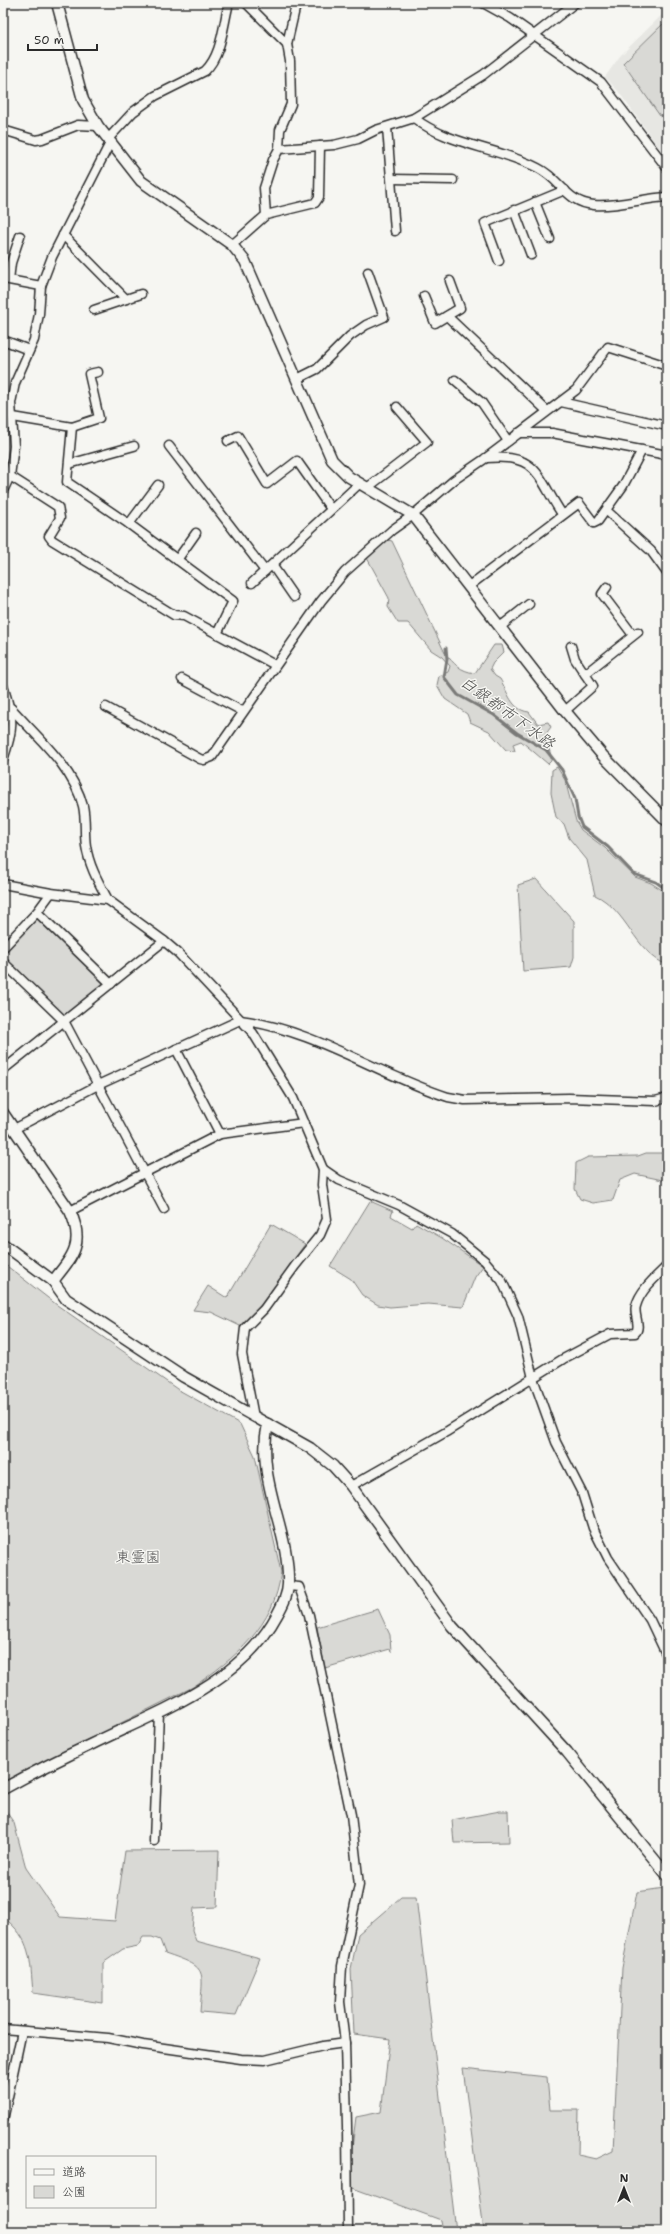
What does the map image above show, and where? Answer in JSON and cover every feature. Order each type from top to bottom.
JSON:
[{"type":"street","points":[[57,3],[83,100],[98,126],[141,181],[232,245],[245,261],[332,460],[364,486],[413,515],[565,711],[603,756],[667,821]]},
{"type":"street","points":[[3,491],[10,476],[14,446],[11,403],[15,383],[34,340],[39,314],[41,286],[52,257],[109,141],[138,108],[155,96],[205,71],[212,65],[216,56],[229,3]]},
{"type":"street","points":[[246,3],[287,44]]},
{"type":"street","points":[[266,215],[264,188],[273,160],[279,149],[280,130],[290,104],[290,61],[287,44],[295,9],[300,3]]},
{"type":"street","points":[[483,3],[535,35],[601,82],[667,168]]},
{"type":"street","points":[[279,149],[320,146],[358,139],[414,118],[484,75],[575,3]]},
{"type":"street","points":[[414,118],[443,135],[505,153],[538,168],[550,175],[570,198],[595,205],[667,197]]},
{"type":"street","points":[[3,130],[36,140],[78,125],[98,126]]},
{"type":"street","points":[[387,127],[395,231]]},
{"type":"street","points":[[232,245],[266,215],[316,203],[319,197],[320,146]]},
{"type":"street","points":[[392,178],[453,180]]},
{"type":"street","points":[[499,261],[485,223],[564,190]]},
{"type":"street","points":[[535,202],[550,240]]},
{"type":"street","points":[[514,210],[531,255]]},
{"type":"street","points":[[63,235],[126,299]]},
{"type":"street","points":[[20,236],[11,263],[9,280],[41,286]]},
{"type":"street","points":[[297,379],[317,369],[350,336],[366,325],[384,317],[368,272]]},
{"type":"street","points":[[424,296],[435,323],[460,308],[450,281]]},
{"type":"street","points":[[94,310],[141,294]]},
{"type":"street","points":[[446,316],[547,412]]},
{"type":"street","points":[[3,340],[29,350]]},
{"type":"street","points":[[106,707],[204,760],[212,757],[242,711],[321,601],[344,572],[392,530],[413,515],[454,480],[486,458],[576,390],[608,347],[667,366]]},
{"type":"street","points":[[13,417],[72,427],[99,418],[89,374],[98,372]]},
{"type":"street","points":[[455,380],[482,403],[508,441]]},
{"type":"street","points":[[560,402],[667,426]]},
{"type":"street","points":[[252,583],[331,509],[427,442],[397,407]]},
{"type":"street","points":[[72,427],[67,482],[129,524],[233,601],[217,634]]},
{"type":"street","points":[[518,433],[552,433],[667,456]]},
{"type":"street","points":[[228,441],[238,436],[267,484],[297,461],[331,509]]},
{"type":"street","points":[[69,464],[134,446]]},
{"type":"street","points":[[169,446],[265,571]]},
{"type":"street","points":[[469,586],[562,514],[579,503],[594,523],[607,511],[642,450]]},
{"type":"street","points":[[486,458],[497,457],[518,460],[530,464],[540,476],[562,514]]},
{"type":"street","points":[[10,476],[58,507],[60,518],[49,536],[52,540],[174,615],[184,616],[275,665]]},
{"type":"street","points":[[129,524],[158,485]]},
{"type":"street","points":[[607,511],[651,551],[667,573]]},
{"type":"street","points":[[177,560],[196,533]]},
{"type":"street","points":[[272,565],[294,597]]},
{"type":"street","points":[[585,674],[635,634],[602,594],[607,587]]},
{"type":"street","points":[[500,626],[529,604]]},
{"type":"street","points":[[565,711],[592,689],[592,683],[575,659],[571,646]]},
{"type":"street","points":[[182,679],[242,711]]},
{"type":"street","points":[[3,686],[11,708],[13,725],[3,760]]},
{"type":"street","points":[[11,708],[66,770],[76,788],[83,806],[86,846],[91,865],[108,900],[164,942],[189,965],[254,1033],[292,1098],[323,1169],[322,1185],[327,1218],[320,1235],[294,1266],[264,1309],[245,1328],[242,1354],[254,1417]]},
{"type":"street","points":[[3,884],[51,894],[108,900]]},
{"type":"street","points":[[3,948],[37,912],[51,894]]},
{"type":"street","points":[[37,912],[111,984]]},
{"type":"street","points":[[3,1070],[164,942]]},
{"type":"street","points":[[3,962],[64,1021],[164,1209]]},
{"type":"street","points":[[14,1129],[98,1085],[240,1020],[264,1023],[308,1036],[448,1097],[465,1100],[569,1098],[655,1101],[667,1098]]},
{"type":"street","points":[[176,1049],[220,1134]]},
{"type":"street","points":[[3,1113],[70,1211],[76,1224],[78,1236],[75,1248],[53,1281]]},
{"type":"street","points":[[70,1211],[220,1134],[304,1123]]},
{"type":"street","points":[[323,1169],[339,1180],[418,1214],[452,1234],[485,1261],[502,1280],[518,1316],[533,1378],[556,1442],[582,1493],[599,1542],[650,1620],[667,1656]]},
{"type":"street","points":[[3,1244],[53,1281],[66,1299],[184,1377],[310,1448],[332,1466],[351,1486],[452,1626],[567,1752],[667,1875]]},
{"type":"street","points":[[351,1486],[563,1359],[610,1334],[637,1331],[635,1312],[638,1300],[653,1280],[667,1266]]},
{"type":"street","points":[[3,1789],[159,1712],[212,1682],[239,1662],[259,1642],[272,1626],[283,1604],[288,1586],[284,1551],[265,1468],[264,1451],[268,1424]]},
{"type":"street","points":[[288,1586],[299,1587],[309,1616],[351,1815],[359,1885],[342,1966],[340,2002],[344,2043],[348,2231]]},
{"type":"street","points":[[154,1841],[159,1712]]},
{"type":"street","points":[[3,2030],[108,2038],[236,2059],[259,2060],[344,2043]]},
{"type":"street","points":[[3,2120],[22,2031]]},
{"type":"shaded area","points":[[667,10],[667,159],[618,91],[605,77],[620,56]]},
{"type":"green space","points":[[667,20],[667,126],[623,63]]},
{"type":"green space","points":[[388,540],[392,541],[445,653],[454,664],[465,671],[475,673],[494,645],[502,645],[504,652],[493,663],[490,669],[495,676],[500,679],[511,700],[518,708],[529,712],[538,724],[548,722],[551,727],[547,733],[545,741],[551,755],[551,761],[548,764],[521,741],[513,744],[515,751],[506,750],[489,731],[470,722],[467,714],[445,699],[437,685],[439,676],[448,672],[450,666],[442,657],[431,650],[408,623],[398,623],[388,607],[389,598],[367,558]]},
{"type":"green space","points":[[557,767],[565,780],[576,821],[581,830],[605,848],[635,877],[651,883],[667,893],[667,965],[656,959],[646,950],[615,910],[595,895],[587,860],[569,838],[564,824],[556,817],[551,793],[552,770]]},
{"type":"green space","points":[[536,879],[574,921],[574,957],[571,967],[523,971],[518,885]]},
{"type":"green space","points":[[37,912],[111,984],[64,1021],[3,962],[3,948]]},
{"type":"green space","points":[[646,1153],[667,1153],[667,1181],[635,1174],[620,1180],[613,1200],[593,1203],[580,1199],[575,1189],[576,1163],[588,1157],[638,1156]]},
{"type":"green space","points":[[370,1201],[393,1211],[391,1216],[412,1228],[416,1223],[442,1238],[483,1266],[475,1277],[463,1307],[428,1304],[390,1307],[378,1305],[362,1295],[351,1279],[330,1266]]},
{"type":"green space","points":[[271,1224],[305,1244],[260,1306],[240,1326],[211,1312],[193,1310],[208,1286],[227,1298]]},
{"type":"green space","name":"東霊園","points":[[3,1263],[57,1305],[177,1389],[240,1424],[255,1456],[281,1572],[271,1609],[262,1624],[238,1652],[209,1676],[193,1687],[3,1782]]},
{"type":"green space","points":[[378,1609],[390,1635],[391,1652],[390,1649],[325,1668],[317,1627]]},
{"type":"green space","points":[[3,1807],[14,1823],[26,1868],[60,1917],[115,1921],[125,1851],[219,1850],[217,1907],[194,1908],[192,1930],[196,1941],[260,1958],[236,2015],[200,2012],[202,1978],[200,1972],[189,1962],[165,1953],[160,1940],[152,1937],[143,1937],[138,1946],[123,1949],[103,1963],[103,2003],[33,1993],[28,1951],[20,1934],[3,1917]]},
{"type":"green space","points":[[500,1811],[508,1811],[509,1842],[454,1843],[452,1820]]},
{"type":"green space","points":[[664,1888],[667,1891],[667,2231],[484,2231],[463,2068],[547,2077],[550,2110],[579,2110],[578,2155],[596,2159],[613,2151],[622,1968],[637,1892]]},
{"type":"green space","points":[[401,1897],[416,1897],[456,2231],[443,2231],[441,2220],[347,2186],[356,2117],[381,2112],[390,2039],[354,2034],[351,1969],[358,1934]]},
{"type":"waterway","name":"白銀都市下水路","points":[[446,648],[447,659],[444,677],[458,695],[494,715],[517,733],[546,750],[562,770],[575,799],[578,817],[582,827],[608,847],[634,874],[656,882],[667,890]]}]
